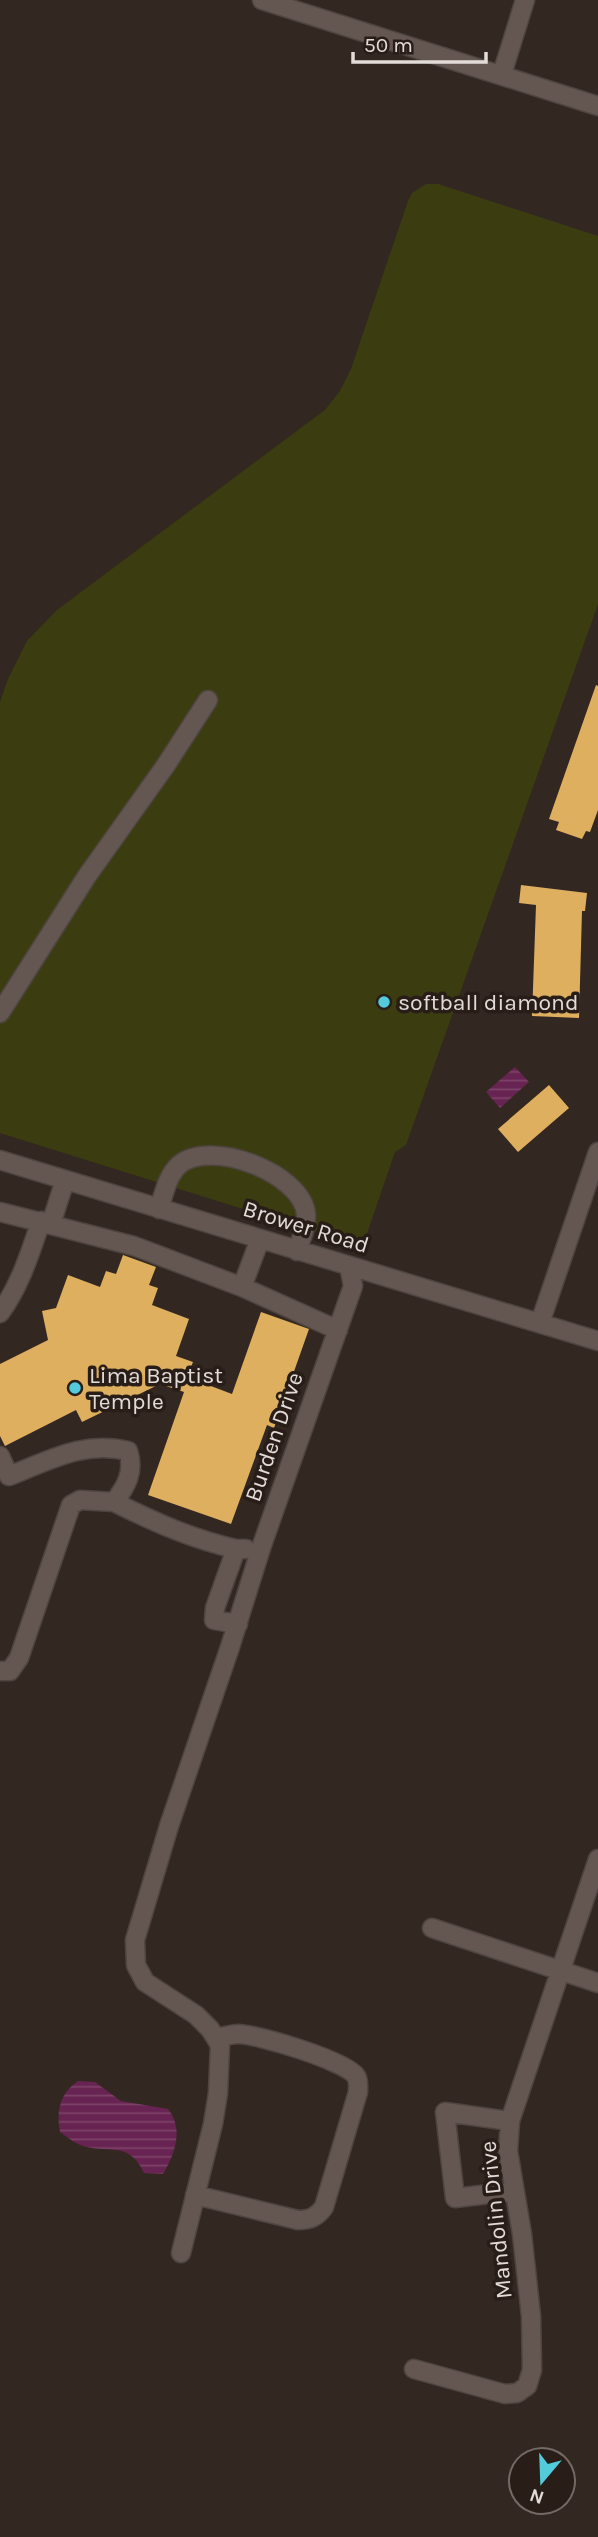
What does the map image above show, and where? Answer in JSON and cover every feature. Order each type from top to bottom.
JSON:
[{"type":"street","points":[[262,0],[598,106]]},
{"type":"street","points":[[502,74],[524,0]]},
{"type":"street","points":[[0,1013],[87,876],[166,765],[208,700]]},
{"type":"street","points":[[540,1323],[598,1152]]},
{"type":"street","points":[[159,1209],[170,1178],[183,1162],[202,1157],[240,1160],[278,1176],[300,1198],[306,1214],[297,1251]]},
{"type":"street","name":"Brower Road","points":[[0,1160],[598,1341]]},
{"type":"street","points":[[0,1313],[9,1300],[65,1180]]},
{"type":"street","points":[[0,1212],[134,1246],[242,1287],[338,1329]]},
{"type":"street","points":[[242,1287],[260,1239]]},
{"type":"street","name":"Burden Drive","points":[[216,2038],[196,2015],[145,1982],[136,1965],[135,1940],[169,1826],[261,1548],[353,1286],[349,1266]]},
{"type":"street","points":[[0,1456],[9,1476],[76,1450],[108,1446],[128,1451],[132,1462],[126,1487],[114,1502]]},
{"type":"street","points":[[0,1671],[10,1671],[19,1658],[71,1505],[80,1500],[114,1502],[163,1527],[206,1542],[236,1549],[261,1548]]},
{"type":"street","points":[[236,1549],[215,1608],[214,1620],[238,1624]]},
{"type":"street","name":"Mandolin Drive","points":[[414,2369],[506,2394],[516,2393],[527,2386],[533,2370],[531,2316],[522,2234],[508,2151],[510,2121],[598,1859]]},
{"type":"street","points":[[432,1928],[598,1983]]},
{"type":"street","points":[[181,2253],[218,2094],[220,2045],[216,2038],[237,2034],[260,2037],[328,2060],[355,2075],[358,2092],[324,2207],[318,2215],[309,2220],[298,2220],[195,2195]]},
{"type":"street","points":[[510,2121],[445,2112],[455,2198],[514,2191]]},
{"type":"shaded area","points":[[426,184],[438,184],[598,236],[598,604],[406,1145],[395,1152],[364,1242],[355,1244],[0,1133],[0,702],[27,641],[57,610],[325,410],[340,391],[351,369],[408,201],[412,193]]},
{"type":"shaded area","points":[[515,1067],[529,1082],[500,1108],[486,1092]]},
{"type":"shaded area","points":[[78,2081],[95,2082],[121,2101],[168,2109],[177,2133],[171,2158],[163,2174],[144,2173],[131,2155],[116,2150],[88,2147],[76,2143],[60,2132],[59,2117],[63,2097]]},
{"type":"building","points":[[596,685],[598,810],[590,832],[586,831],[582,839],[556,830],[559,822],[549,819]]},
{"type":"building","points":[[521,885],[587,893],[585,911],[582,911],[579,1018],[532,1016],[536,905],[519,903]]},
{"type":"building","points":[[549,1085],[569,1108],[518,1152],[498,1129]]},
{"type":"building","name":"Lima Baptist Temple","points":[[123,1255],[156,1267],[149,1285],[158,1288],[152,1305],[189,1319],[176,1356],[193,1362],[187,1377],[232,1394],[261,1312],[309,1329],[274,1428],[267,1425],[231,1524],[148,1495],[184,1392],[160,1384],[82,1422],[76,1410],[5,1446],[0,1436],[0,1364],[48,1340],[42,1311],[56,1308],[68,1275],[100,1287],[106,1271],[116,1274]]},
{"type":"place","name":"softball diamond","points":[[384,1002]]},
{"type":"place","name":"Lima Baptist Temple","points":[[75,1388]]}]
